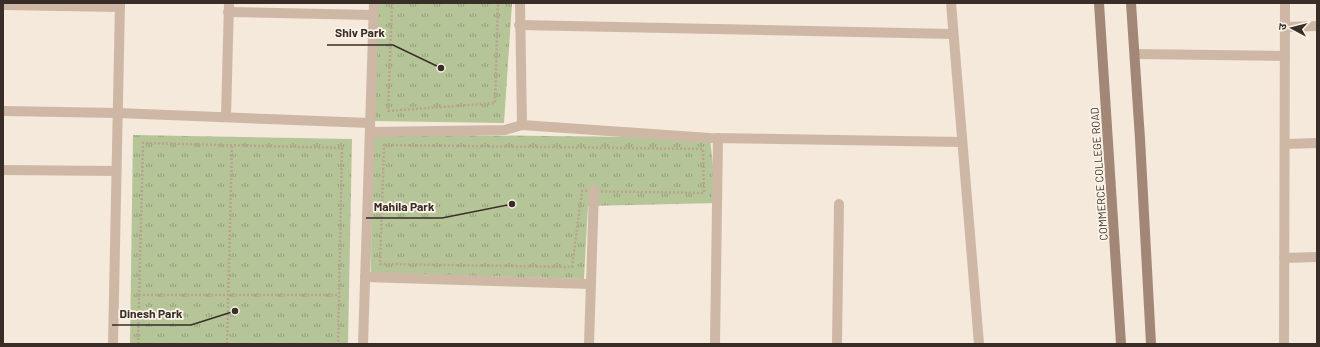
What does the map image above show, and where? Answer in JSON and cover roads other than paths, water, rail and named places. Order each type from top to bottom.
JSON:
[{"type":"street","points":[[363,344],[374,3]]},
{"type":"street","points":[[520,3],[519,25],[522,125]]},
{"type":"street","points":[[951,3],[979,344]]},
{"type":"street","name":"COMMERCE COLLEGE ROAD","points":[[1099,3],[1121,344]]},
{"type":"street","points":[[1131,3],[1151,344]]},
{"type":"street","points":[[1284,344],[1285,3]]},
{"type":"street","points":[[3,5],[120,5],[113,344]]},
{"type":"street","points":[[226,116],[229,7],[373,15]]},
{"type":"street","points":[[519,25],[953,34]]},
{"type":"street","points":[[1285,27],[1317,26]]},
{"type":"street","points":[[1134,54],[1285,56]]},
{"type":"street","points":[[3,111],[226,116],[370,128],[505,130],[522,125],[718,138],[962,142]]},
{"type":"street","points":[[715,344],[718,138]]},
{"type":"street","points":[[1284,144],[1317,143]]},
{"type":"street","points":[[3,170],[116,171]]},
{"type":"street","points":[[589,344],[594,190]]},
{"type":"street","points":[[837,344],[840,204]]},
{"type":"street","points":[[1284,258],[1317,258]]},
{"type":"street","points":[[365,277],[591,284]]},
{"type":"place","name":"Shiv Park","points":[[441,68]]},
{"type":"place","name":"Mahila Park","points":[[512,204]]},
{"type":"place","name":"Dinesh Park","points":[[235,311]]}]
